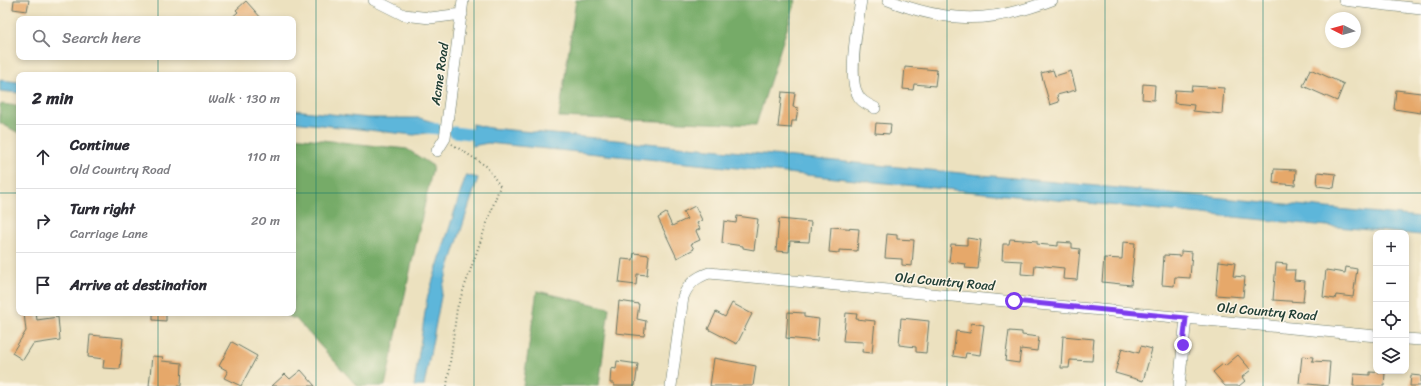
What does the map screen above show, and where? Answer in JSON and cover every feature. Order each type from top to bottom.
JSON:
[{"type":"street","points":[[374,0],[404,14],[430,18],[462,14]]},
{"type":"street","name":"Acme Road","points":[[438,151],[445,138],[463,0]]},
{"type":"street","points":[[861,0],[855,44],[853,81],[858,97],[866,104],[875,108]]},
{"type":"street","points":[[888,0],[925,13],[946,17],[970,18],[994,17],[1017,12],[1052,0]]},
{"type":"street","points":[[1344,0],[1421,9]]},
{"type":"street","name":"Old Country Road","points":[[671,386],[685,290],[695,279],[709,273],[1373,336]]},
{"type":"street","points":[[1179,386],[1186,318]]},
{"type":"street","points":[[1409,339],[1421,340]]},
{"type":"path","points":[[445,138],[486,166],[500,186],[457,308],[447,386]]},
{"type":"green space","points":[[576,0],[796,0],[756,125],[559,117]]},
{"type":"green space","points":[[0,104],[16,106],[16,131],[0,123]]},
{"type":"green space","points":[[296,137],[407,149],[433,166],[385,386],[357,386],[296,319],[286,316],[296,316]]},
{"type":"green space","points":[[537,291],[609,308],[599,386],[523,386]]},
{"type":"water","points":[[0,80],[16,82],[16,93],[0,91]]},
{"type":"water","points":[[296,110],[368,118],[420,118],[433,122],[432,132],[414,135],[296,122]]},
{"type":"water","points":[[472,124],[490,128],[1421,217],[1421,235],[1409,234],[1409,230],[1373,230],[488,143],[472,146]]},
{"type":"water","points":[[466,175],[478,178],[443,286],[424,386],[414,386],[427,299]]},
{"type":"building","points":[[14,0],[29,0],[27,11],[13,9]]},
{"type":"building","points":[[246,1],[259,16],[233,16],[238,12],[236,10]]},
{"type":"building","points":[[905,67],[937,70],[935,86],[914,84],[913,90],[903,89]]},
{"type":"building","points":[[1310,69],[1344,84],[1337,101],[1303,86]]},
{"type":"building","points":[[1053,70],[1055,76],[1071,71],[1076,90],[1057,95],[1059,102],[1050,105],[1041,73]]},
{"type":"building","points":[[1143,84],[1155,85],[1154,100],[1142,99]]},
{"type":"building","points":[[1192,86],[1224,88],[1222,114],[1193,111],[1194,105],[1174,103],[1175,90],[1191,91]]},
{"type":"building","points":[[1396,90],[1421,93],[1421,113],[1394,109]]},
{"type":"building","points":[[782,92],[795,93],[793,107],[798,108],[796,121],[792,121],[791,128],[778,127]]},
{"type":"building","points":[[876,123],[891,124],[890,134],[875,133]]},
{"type":"building","points":[[1274,169],[1296,170],[1295,185],[1273,183]]},
{"type":"building","points":[[1318,172],[1336,174],[1334,188],[1317,186]]},
{"type":"building","points":[[695,206],[702,220],[697,223],[700,229],[696,231],[700,240],[691,244],[694,249],[677,258],[658,218],[666,213],[672,226],[687,219],[683,212]]},
{"type":"building","points":[[737,216],[758,219],[754,250],[743,248],[743,246],[722,243],[724,221],[736,223]]},
{"type":"building","points":[[779,219],[811,222],[809,242],[790,241],[789,252],[776,251]]},
{"type":"building","points":[[831,227],[859,229],[857,251],[839,250],[839,253],[829,252]]},
{"type":"building","points":[[887,234],[897,235],[897,239],[914,240],[912,266],[902,265],[902,259],[885,258]]},
{"type":"building","points":[[967,238],[981,240],[978,269],[965,268],[966,264],[949,262],[951,244],[967,245]]},
{"type":"building","points":[[1010,239],[1037,241],[1037,244],[1058,246],[1058,242],[1072,243],[1072,248],[1080,249],[1077,280],[1063,279],[1064,268],[1035,265],[1034,275],[1021,274],[1022,261],[1002,260],[1003,244],[1009,244]]},
{"type":"building","points":[[1123,242],[1135,243],[1131,285],[1102,282],[1104,258],[1122,259]]},
{"type":"building","points":[[1181,251],[1192,252],[1190,278],[1175,277],[1174,286],[1162,285],[1164,255],[1181,256]]},
{"type":"building","points":[[634,253],[649,255],[647,275],[637,274],[636,285],[619,283],[622,259],[633,260]]},
{"type":"building","points":[[1219,261],[1235,263],[1233,276],[1245,277],[1243,297],[1216,295]]},
{"type":"building","points":[[1276,263],[1287,264],[1286,270],[1295,270],[1294,280],[1305,281],[1303,302],[1273,300]]},
{"type":"building","points":[[1346,267],[1357,269],[1353,297],[1336,295],[1335,299],[1323,297],[1326,270],[1345,273]]},
{"type":"building","points":[[619,301],[639,304],[637,319],[646,321],[644,336],[616,333]]},
{"type":"building","points":[[732,303],[752,314],[737,344],[708,329],[716,312],[725,317]]},
{"type":"building","points":[[788,312],[804,313],[804,317],[819,319],[817,341],[786,338]]},
{"type":"building","points":[[846,313],[857,314],[856,319],[875,321],[872,353],[862,352],[863,342],[843,341]]},
{"type":"building","points":[[24,316],[36,316],[37,320],[58,317],[60,340],[33,344],[23,360],[12,353],[26,331]]},
{"type":"building","points":[[153,316],[166,316],[166,321],[153,320]]},
{"type":"building","points":[[901,318],[929,321],[926,353],[916,352],[916,347],[899,345]]},
{"type":"building","points":[[971,323],[984,325],[980,355],[966,353],[965,358],[953,356],[956,331],[970,333]]},
{"type":"building","points":[[1009,331],[1022,332],[1022,335],[1039,337],[1037,351],[1021,349],[1019,363],[1005,361]]},
{"type":"building","points":[[90,335],[123,338],[120,369],[103,368],[104,359],[88,357]]},
{"type":"building","points":[[1063,336],[1094,339],[1092,361],[1070,360],[1069,368],[1061,368]]},
{"type":"building","points":[[232,342],[257,356],[241,386],[224,378],[228,371],[219,366]]},
{"type":"building","points":[[1141,346],[1152,349],[1143,381],[1115,373],[1122,348],[1139,353]]},
{"type":"building","points":[[1238,355],[1251,370],[1242,377],[1245,381],[1239,386],[1225,386],[1213,372],[1223,364],[1225,366]]},
{"type":"building","points":[[152,356],[163,357],[162,361],[182,363],[181,386],[149,386]]},
{"type":"building","points":[[1302,356],[1313,357],[1312,361],[1330,362],[1328,386],[1299,383]]},
{"type":"building","points":[[714,358],[756,366],[753,386],[710,386]]},
{"type":"building","points":[[617,361],[638,364],[635,386],[614,386],[614,383],[610,383],[611,368],[616,369]]},
{"type":"building","points":[[301,370],[315,386],[272,386],[285,374],[290,379]]},
{"type":"building","points":[[1370,372],[1373,372],[1373,374],[1385,374],[1384,386],[1353,386],[1354,374],[1370,375]]},
{"type":"building","points":[[1411,375],[1421,376],[1421,386],[1410,386]]},
{"type":"waterway","points":[[419,127],[438,129]]},
{"type":"waterway","points":[[454,132],[485,136]]},
{"type":"route","points":[[1014,301],[1186,318],[1183,345]]}]
